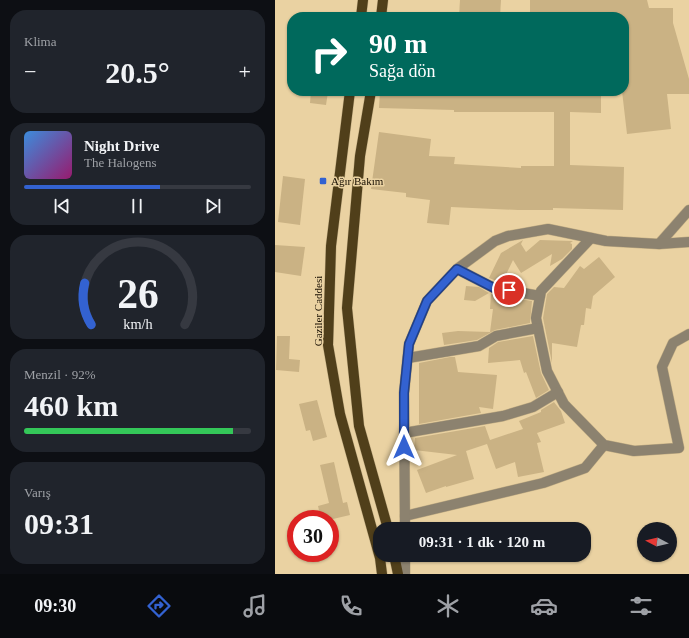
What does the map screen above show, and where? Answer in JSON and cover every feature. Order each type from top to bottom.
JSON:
[{"type":"main road","points":[[362,12],[363,0]]},
{"type":"main road","points":[[382,12],[383,0]]},
{"type":"main road","name":"Gaziler Caddesi","points":[[349,96],[331,246],[328,345],[340,414],[380,558],[382,574]]},
{"type":"main road","points":[[370,96],[360,156],[347,308],[359,426],[386,522]]},
{"type":"main road","points":[[395,562],[398,574]]},
{"type":"street","points":[[659,244],[689,210]]},
{"type":"street","points":[[405,522],[404,393],[409,344],[427,301],[457,269],[495,241],[508,236],[548,229],[606,241],[659,244],[689,242]]},
{"type":"street","points":[[591,238],[541,292],[536,318],[547,371],[564,404],[604,445],[634,451],[679,448],[662,367],[673,343],[689,334]]},
{"type":"street","points":[[457,269],[494,288],[540,296]]},
{"type":"street","points":[[408,358],[479,346],[496,336],[538,328]]},
{"type":"street","points":[[404,433],[503,416],[533,407],[558,392]]},
{"type":"street","points":[[405,516],[543,483],[585,468],[604,445]]},
{"type":"street","points":[[405,562],[405,574]]},
{"type":"building","points":[[460,0],[501,0],[500,12],[459,12]]},
{"type":"building","points":[[530,0],[647,0],[649,8],[673,8],[673,23],[689,79],[689,94],[667,94],[671,129],[627,134],[623,96],[629,96],[629,12],[530,12]]},
{"type":"building","points":[[311,96],[327,96],[326,105],[310,103]]},
{"type":"building","points":[[380,96],[601,96],[601,113],[570,112],[570,165],[624,167],[623,210],[553,208],[553,210],[518,210],[451,207],[449,225],[427,223],[430,200],[406,197],[406,193],[371,189],[379,132],[431,139],[429,156],[455,157],[454,164],[521,168],[521,166],[554,166],[554,112],[454,112],[454,110],[379,108]]},
{"type":"building","points":[[283,176],[305,179],[300,225],[278,222]]},
{"type":"building","points":[[523,240],[521,244],[526,252],[540,240],[573,241],[570,243],[572,244],[572,249],[562,259],[550,266],[552,254],[521,273],[513,260],[502,283],[489,278],[501,253]]},
{"type":"building","points":[[275,245],[305,247],[301,276],[275,272]]},
{"type":"building","points":[[599,257],[615,277],[593,296],[591,309],[586,308],[584,325],[581,325],[577,347],[552,343],[552,363],[543,318],[547,294],[554,287],[564,288],[580,266],[584,269]]},
{"type":"building","points":[[466,286],[479,287],[489,293],[475,301],[464,300]]},
{"type":"building","points":[[491,294],[532,301],[530,323],[495,330],[477,340],[444,345],[442,333],[458,331],[490,332],[493,309],[490,309]]},
{"type":"building","points":[[277,336],[290,336],[289,359],[300,360],[299,372],[276,370]]},
{"type":"building","points":[[533,336],[541,373],[549,390],[536,398],[526,372],[524,373],[520,360],[488,363],[489,348],[498,342]]},
{"type":"building","points":[[455,357],[458,372],[497,375],[493,409],[479,407],[481,413],[419,424],[419,363]]},
{"type":"building","points":[[317,400],[327,437],[313,441],[310,430],[306,431],[299,404]]},
{"type":"building","points":[[554,402],[561,411],[565,423],[537,433],[541,442],[537,443],[544,472],[518,477],[515,462],[496,469],[487,444],[466,451],[474,479],[426,493],[417,470],[457,455],[414,450],[415,438],[485,426],[490,440],[523,429],[519,421],[541,412],[541,410]]},
{"type":"building","points":[[334,462],[343,503],[347,502],[350,515],[339,518],[339,510],[319,510],[318,506],[329,503],[320,465]]},
{"type":"place","name":"Ağır Bakım","points":[[323,181]]},
{"type":"route","points":[[404,447],[404,393],[409,344],[427,301],[457,269],[494,288],[509,290]]}]
